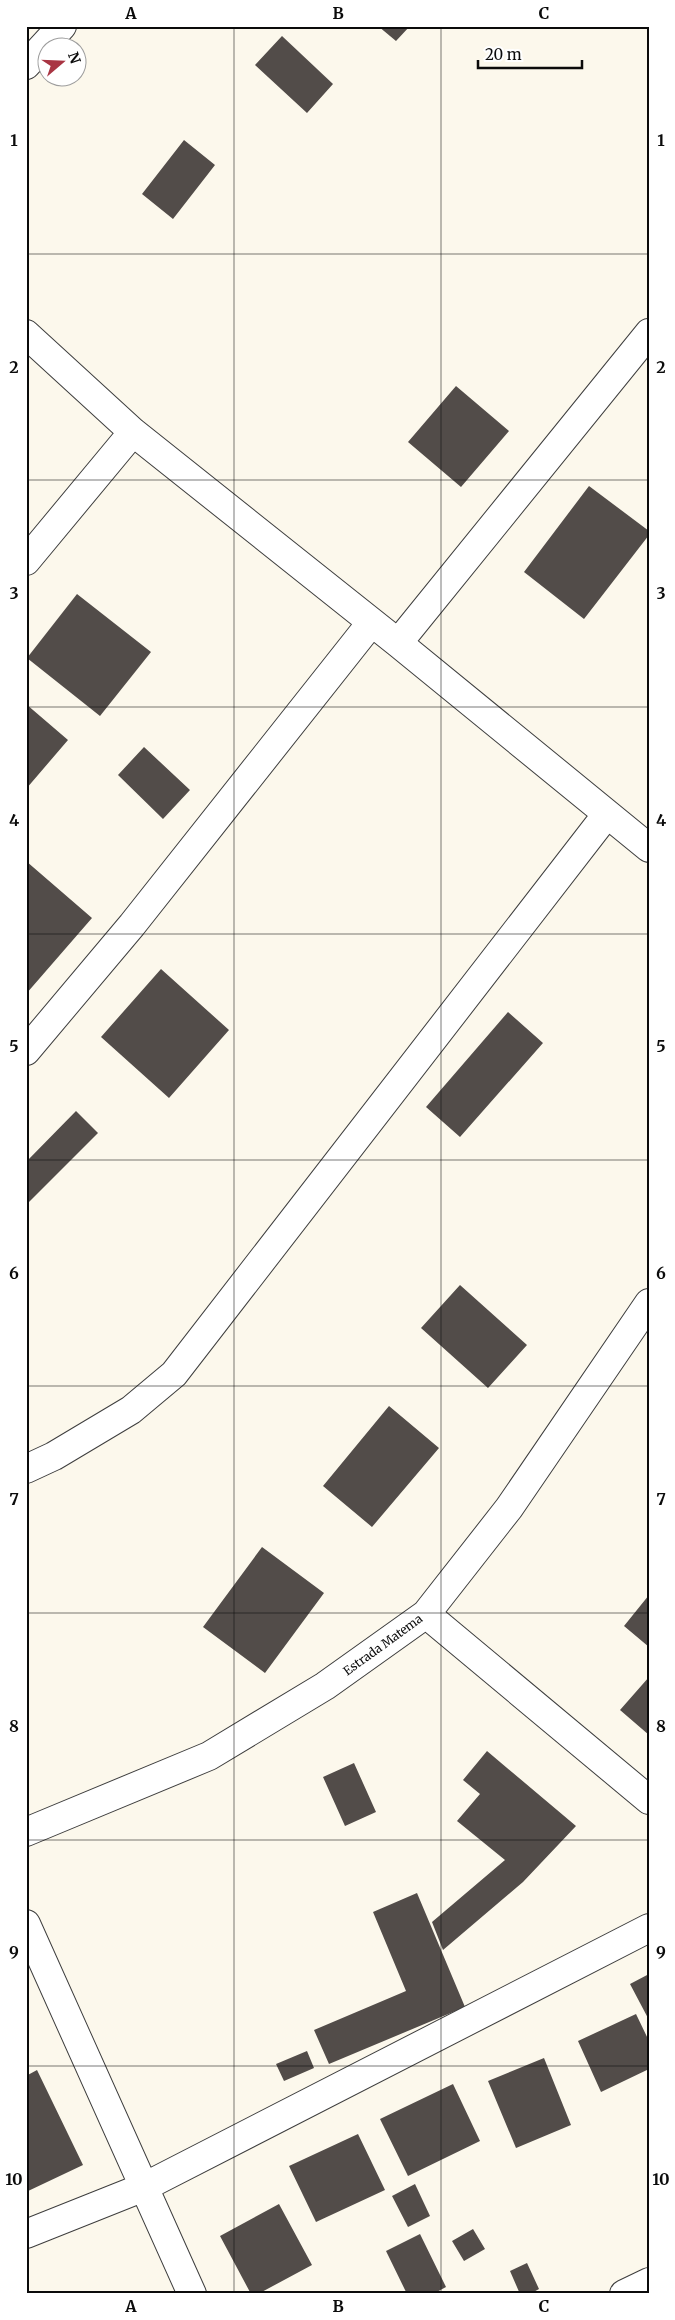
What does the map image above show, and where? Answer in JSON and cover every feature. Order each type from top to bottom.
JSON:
[{"type":"street","points":[[26,66],[62,26]]},
{"type":"street","points":[[398,642],[649,333]]},
{"type":"street","points":[[26,334],[133,432],[398,642],[649,848]]},
{"type":"street","points":[[26,561],[133,432]]},
{"type":"street","points":[[26,1051],[132,925],[371,622]]},
{"type":"street","points":[[26,1469],[54,1456],[130,1410],[174,1374],[607,814]]},
{"type":"street","name":"Estrada Matema","points":[[26,1832],[209,1756],[325,1686],[426,1614],[509,1508],[649,1303]]},
{"type":"street","points":[[426,1614],[649,1800]]},
{"type":"street","points":[[26,1924],[192,2294]]},
{"type":"street","points":[[26,2234],[144,2187],[649,1928]]},
{"type":"street","points":[[624,2294],[649,2282]]},
{"type":"building","points":[[378,26],[410,26],[396,41]]},
{"type":"building","points":[[282,36],[333,84],[307,113],[255,65]]},
{"type":"building","points":[[184,140],[215,165],[173,219],[142,194]]},
{"type":"building","points":[[456,386],[509,431],[461,487],[408,442]]},
{"type":"building","points":[[589,486],[649,531],[649,535],[584,619],[524,572]]},
{"type":"building","points":[[77,594],[151,652],[100,716],[27,658]]},
{"type":"building","points":[[26,704],[68,740],[26,789]]},
{"type":"building","points":[[144,747],[190,790],[163,819],[118,775]]},
{"type":"building","points":[[26,861],[92,918],[26,994]]},
{"type":"building","points":[[161,969],[229,1030],[169,1098],[101,1037]]},
{"type":"building","points":[[508,1012],[543,1043],[460,1137],[426,1107]]},
{"type":"building","points":[[76,1111],[98,1133],[26,1205],[26,1162]]},
{"type":"building","points":[[460,1285],[527,1345],[488,1388],[421,1328]]},
{"type":"building","points":[[389,1406],[439,1448],[372,1527],[323,1486]]},
{"type":"building","points":[[262,1547],[324,1593],[265,1673],[203,1627]]},
{"type":"building","points":[[649,1595],[649,1647],[624,1626]]},
{"type":"building","points":[[649,1677],[649,1735],[620,1710]]},
{"type":"building","points":[[487,1751],[576,1826],[523,1882],[443,1950],[432,1922],[505,1860],[457,1821],[480,1794],[463,1780]]},
{"type":"building","points":[[354,1763],[376,1812],[345,1826],[323,1777]]},
{"type":"building","points":[[417,1893],[465,2007],[329,2064],[314,2030],[406,1991],[373,1912]]},
{"type":"building","points":[[649,1974],[649,2020],[630,1984]]},
{"type":"building","points":[[636,2014],[649,2041],[649,2069],[601,2092],[578,2041]]},
{"type":"building","points":[[307,2051],[314,2068],[284,2081],[276,2064]]},
{"type":"building","points":[[544,2058],[571,2125],[516,2148],[488,2081]]},
{"type":"building","points":[[37,2070],[83,2165],[26,2192],[26,2076]]},
{"type":"building","points":[[453,2084],[480,2141],[408,2176],[380,2119]]},
{"type":"building","points":[[358,2134],[385,2190],[316,2222],[289,2166]]},
{"type":"building","points":[[415,2184],[430,2216],[408,2227],[392,2196]]},
{"type":"building","points":[[279,2204],[312,2265],[258,2294],[251,2294],[220,2236]]},
{"type":"building","points":[[473,2229],[485,2249],[464,2261],[452,2241]]},
{"type":"building","points":[[420,2234],[446,2287],[433,2294],[407,2294],[386,2251]]},
{"type":"building","points":[[527,2263],[539,2289],[530,2294],[520,2294],[510,2271]]}]
